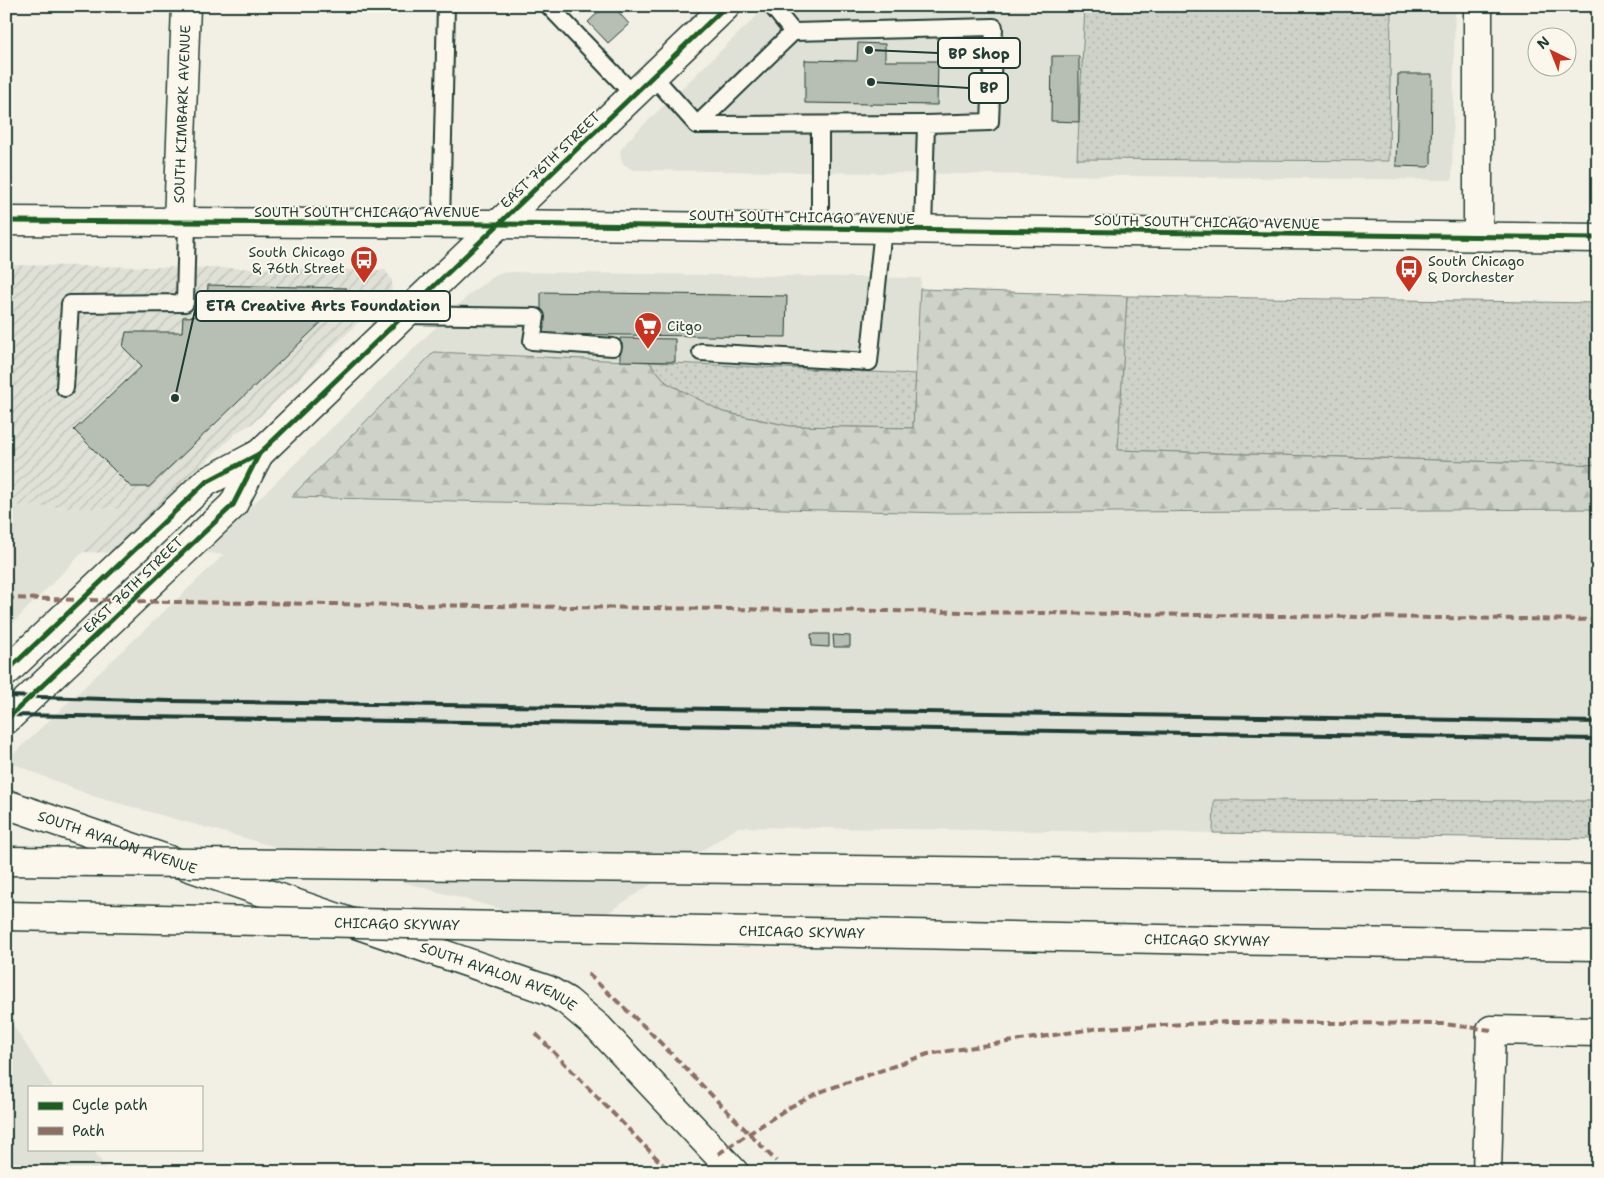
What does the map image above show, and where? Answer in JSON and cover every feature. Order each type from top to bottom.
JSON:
[{"type":"main road","name":"SOUTH KIMBARK AVENUE","points":[[182,222],[186,6]]},
{"type":"main road","name":"EAST 76TH STREET","points":[[6,672],[206,482],[259,454],[726,6]]},
{"type":"main road","points":[[1478,6],[1478,236]]},
{"type":"main road","name":"SOUTH SOUTH CHICAGO AVENUE","points":[[6,221],[498,224],[1598,238]]},
{"type":"main road","name":"EAST 76TH STREET","points":[[6,720],[233,505],[259,454]]},
{"type":"main road","name":"SOUTH AVALON AVENUE","points":[[6,804],[548,990],[567,1001],[598,1028],[734,1172]]},
{"type":"main road","points":[[6,861],[1598,879]]},
{"type":"main road","name":"CHICAGO SKYWAY","points":[[6,916],[1598,946]]},
{"type":"main road","points":[[1487,1172],[1491,1030],[1598,1032]]},
{"type":"lane","points":[[441,224],[446,6]]},
{"type":"lane","points":[[549,6],[634,95]]},
{"type":"lane","points":[[772,6],[793,32]]},
{"type":"lane","points":[[653,76],[697,125],[990,122],[994,27],[793,32],[697,125]]},
{"type":"lane","points":[[923,230],[926,124]]},
{"type":"lane","points":[[820,125],[820,228]]},
{"type":"lane","points":[[65,388],[70,304],[186,304],[182,222]]},
{"type":"lane","points":[[701,352],[869,362],[882,229]]},
{"type":"lane","points":[[404,315],[536,317],[532,342],[613,347]]},
{"type":"shaded area","points":[[767,6],[1455,6],[1452,180],[633,170],[622,163],[620,151],[629,139]]},
{"type":"shaded area","points":[[6,265],[385,270],[392,280],[392,291],[253,423],[236,433],[111,553],[83,552],[125,509],[6,506]]},
{"type":"shaded area","points":[[499,273],[921,278],[916,374],[434,352],[291,497],[946,513],[1598,509],[1598,801],[1214,800],[1213,833],[738,827],[571,937],[544,921],[92,796],[6,761],[223,555],[204,552],[471,293]]},
{"type":"shaded area","points":[[6,506],[126,509],[6,630]]},
{"type":"shaded area","points":[[6,1014],[52,1086],[28,1086],[28,1150],[94,1150],[108,1172],[6,1172]]},
{"type":"green space","points":[[1085,6],[1391,6],[1389,161],[1077,159]]},
{"type":"green space","points":[[920,289],[1127,296],[1118,450],[1598,465],[1598,509],[946,513],[291,497],[434,352],[649,362],[667,383],[723,412],[790,426],[913,428]]},
{"type":"green space","points":[[1127,296],[1598,303],[1598,465],[1117,450]]},
{"type":"green space","points":[[649,362],[916,374],[913,428],[790,426],[723,412],[667,383]]},
{"type":"green space","points":[[1214,800],[1598,801],[1598,839],[1213,833]]},
{"type":"building","points":[[605,6],[613,6],[629,24],[608,43],[588,22]]},
{"type":"building","points":[[858,43],[885,44],[885,61],[938,61],[937,105],[805,103],[805,60],[857,61]]},
{"type":"building","points":[[1052,56],[1079,56],[1079,122],[1051,121]]},
{"type":"building","points":[[1398,74],[1432,74],[1431,164],[1428,167],[1396,166]]},
{"type":"building","points":[[208,285],[346,288],[349,296],[149,487],[131,487],[74,430],[142,366],[123,347],[126,332],[182,332],[183,317],[206,316]]},
{"type":"building","name":"Citgo","points":[[541,292],[787,296],[786,337],[541,334]]},
{"type":"building","name":"Citgo","points":[[620,338],[675,339],[675,362],[620,361]]},
{"type":"building","points":[[811,634],[829,634],[829,647],[812,646]]},
{"type":"building","points":[[833,635],[850,636],[850,647],[834,647]]},
{"type":"railway","points":[[6,696],[170,701],[1598,722]]},
{"type":"railway","points":[[6,715],[1598,739]]},
{"type":"marked path","points":[[6,598],[173,602],[1598,620]]},
{"type":"marked path","points":[[588,974],[648,1030],[776,1161]]},
{"type":"marked path","points":[[718,1154],[788,1108],[820,1092],[928,1054],[1100,1028],[1228,1022],[1444,1024],[1491,1030]]},
{"type":"marked path","points":[[536,1034],[670,1172]]},
{"type":"cycle path","points":[[6,672],[206,482],[259,454],[726,6]]},
{"type":"cycle path","points":[[6,221],[498,224],[1598,238]]},
{"type":"cycle path","points":[[6,720],[233,505],[259,454]]},
{"type":"place","name":"BP Shop","points":[[869,50]]},
{"type":"place","name":"BP","points":[[871,82]]},
{"type":"place","name":"South Chicago & 76th Street","points":[[364,284]]},
{"type":"place","name":"South Chicago & Dorchester","points":[[1409,293]]},
{"type":"place","name":"Citgo","points":[[648,350]]},
{"type":"place","name":"ETA Creative Arts Foundation","points":[[175,398]]}]
